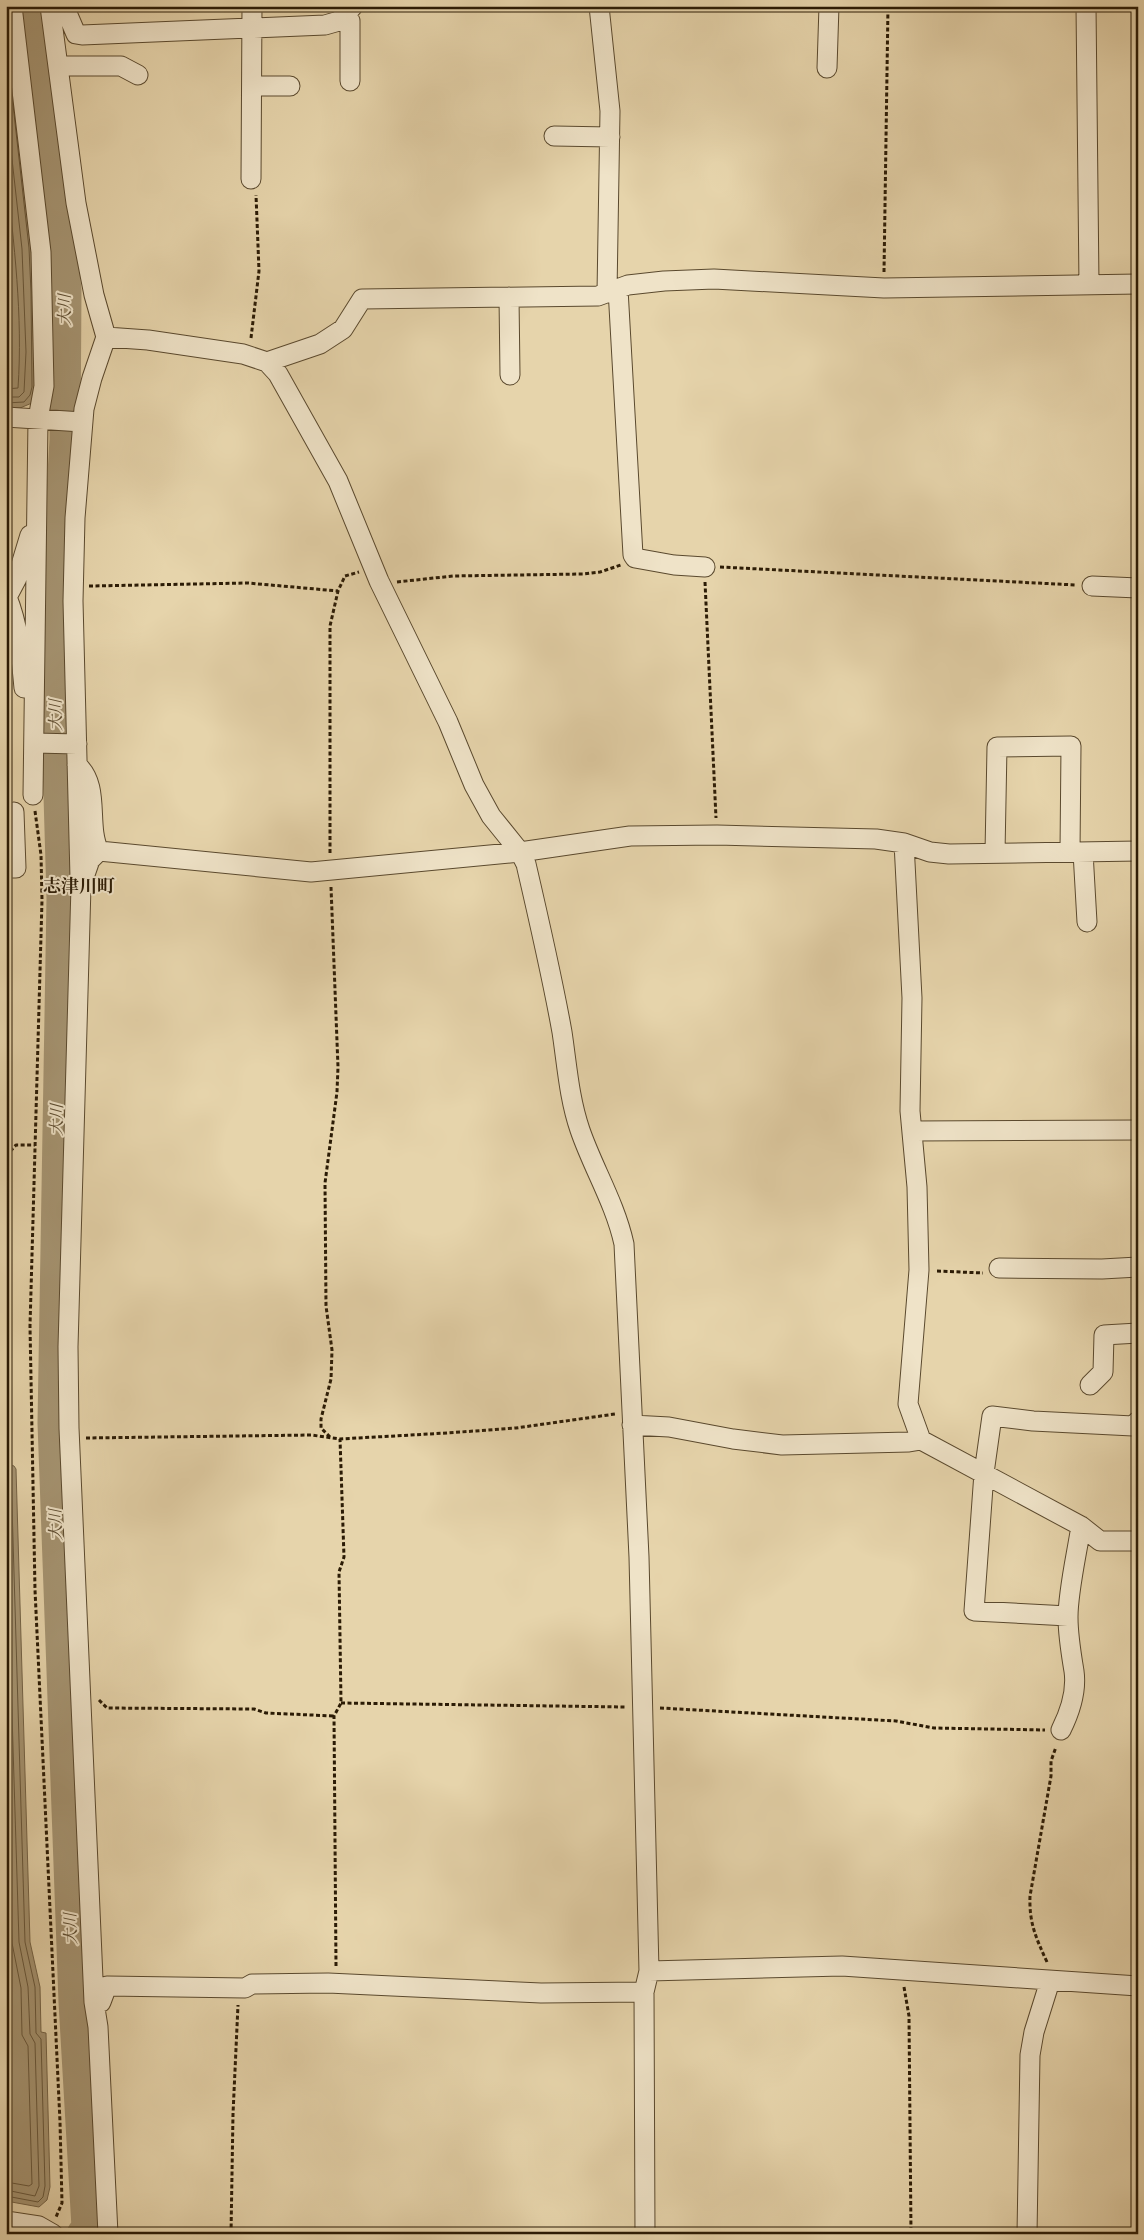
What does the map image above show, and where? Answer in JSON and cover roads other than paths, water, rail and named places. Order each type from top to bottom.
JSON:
[{"type":"street","points":[[12,6],[41,252],[44,386],[36,521],[36,738],[33,796]]},
{"type":"street","points":[[50,6],[75,195],[94,295],[106,337],[79,422],[75,518],[73,601],[75,744],[81,886],[68,1347],[69,1428],[94,2002],[98,2027],[108,2234]]},
{"type":"street","points":[[64,6],[72,29],[76,34],[82,35],[252,26],[333,24],[349,11]]},
{"type":"street","points":[[251,179],[252,6]]},
{"type":"street","points":[[599,6],[610,111],[613,291],[631,550],[635,558],[674,565],[705,567]]},
{"type":"street","points":[[827,68],[829,6]]},
{"type":"street","points":[[1086,6],[1089,285]]},
{"type":"street","points":[[349,11],[350,81]]},
{"type":"street","points":[[58,66],[121,66],[138,75]]},
{"type":"street","points":[[252,86],[290,86]]},
{"type":"street","points":[[554,136],[610,137]]},
{"type":"street","points":[[267,362],[320,344],[343,329],[362,299],[598,296],[613,291],[664,281],[714,279],[884,288],[1138,284]]},
{"type":"street","points":[[509,297],[510,375]]},
{"type":"street","points":[[106,337],[167,342],[249,356],[267,362],[278,374],[338,481],[381,586],[448,722],[474,785],[491,816],[520,852],[526,864],[550,966],[569,1085],[580,1130],[620,1224],[624,1244],[639,1557],[643,1707],[648,1971],[644,1992],[645,2234]]},
{"type":"street","points":[[6,417],[79,422]]},
{"type":"street","points":[[36,521],[17,578],[7,597],[17,626],[26,699],[36,738]]},
{"type":"street","points":[[1092,586],[1138,588]]},
{"type":"street","points":[[36,738],[75,744]]},
{"type":"street","points":[[995,853],[997,746],[1071,746],[1076,852],[1087,922]]},
{"type":"street","points":[[77,765],[85,772],[88,780],[94,812],[94,840],[99,851]]},
{"type":"street","points":[[6,868],[16,868],[14,812]]},
{"type":"street","points":[[99,851],[311,872],[520,852],[630,836],[717,835],[876,839],[904,843],[930,852],[949,854],[1138,851]]},
{"type":"street","points":[[904,843],[912,998],[910,1111],[917,1187],[918,1270],[908,1404],[921,1440]]},
{"type":"street","points":[[81,886],[90,860],[99,851]]},
{"type":"street","points":[[912,1131],[1138,1130]]},
{"type":"street","points":[[998,1268],[1102,1269],[1138,1267]]},
{"type":"street","points":[[1090,1385],[1103,1372],[1104,1335],[1138,1334]]},
{"type":"street","points":[[1068,1616],[974,1611],[984,1473],[992,1416],[1033,1421],[1133,1426],[1138,1421]]},
{"type":"street","points":[[631,1419],[733,1439],[782,1445],[909,1442],[921,1440],[1081,1526],[1100,1541],[1138,1540]]},
{"type":"street","points":[[1062,1730],[1071,1708],[1073,1696],[1074,1672],[1071,1661],[1068,1616],[1081,1526]]},
{"type":"street","points":[[648,1971],[783,1966],[842,1966],[1050,1982],[1138,1986]]},
{"type":"street","points":[[1027,2234],[1030,2055],[1034,2032],[1050,1982]]},
{"type":"street","points":[[94,2002],[101,2002],[107,1986],[245,1988],[252,1984],[336,1983],[541,1993],[644,1992]]},
{"type":"street","points":[[6,2221],[32,2224],[50,2231]]},
{"type":"water","points":[[6,61],[14,76],[34,248],[37,388],[32,403],[20,408],[6,408]]},
{"type":"water","points":[[6,1463],[14,1466],[16,1469],[30,1942],[40,1987],[41,2032],[46,2033],[50,2187],[47,2200],[39,2207],[6,2201]]},
{"type":"waterway","name":"大川","points":[[31,6],[57,200],[66,290],[65,440],[54,625],[62,898],[53,1423],[74,2002],[87,2227],[82,2234]]},
{"type":"district","name":"志津川町","points":[[79,887]]}]
